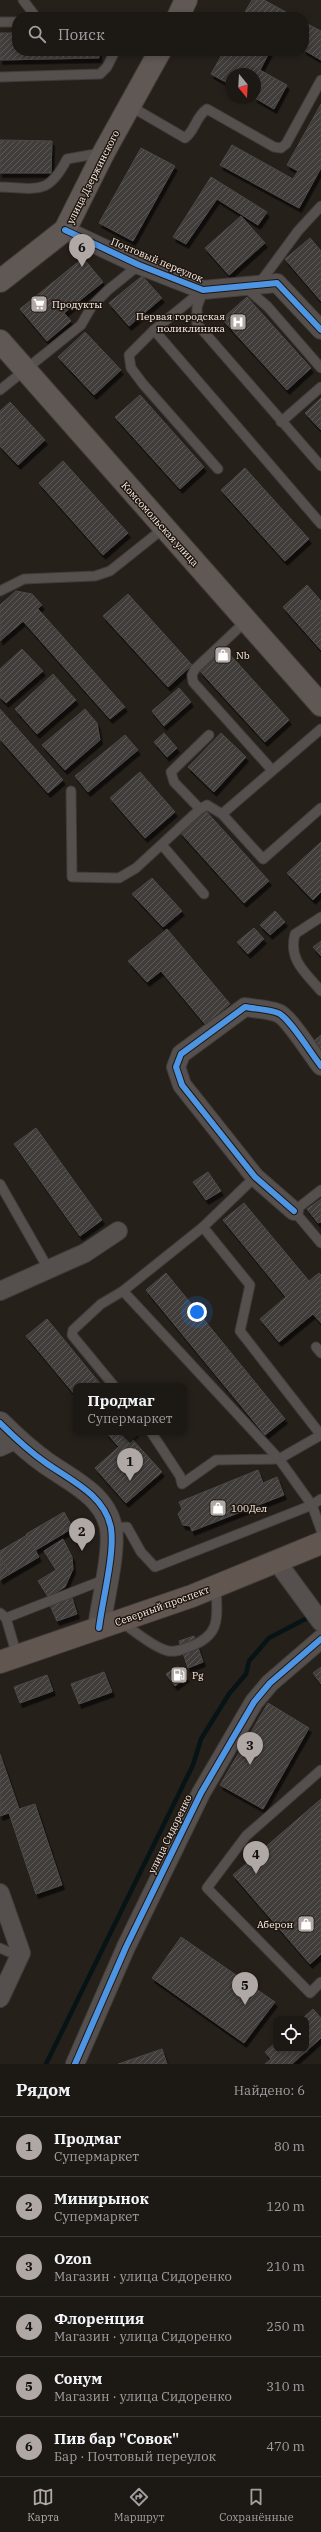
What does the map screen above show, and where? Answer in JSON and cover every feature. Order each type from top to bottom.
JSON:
[{"type":"main road","points":[[180,12],[186,0]]},
{"type":"main road","name":"улица Дзержинского","points":[[0,281],[65,230],[104,152],[157,56]]},
{"type":"main road","name":"Комсомольская улица","points":[[0,341],[321,705]]},
{"type":"main road","name":"Северный проспект","points":[[9,1659],[216,1587],[321,1543]]},
{"type":"street","name":"Почтовый переулок","points":[[65,230],[139,265],[203,290],[277,283],[321,330]]},
{"type":"street","points":[[294,1211],[255,1177],[182,1085],[176,1067],[181,1054],[245,1007],[280,1013],[303,1040],[306,1048],[321,1066]]},
{"type":"street","points":[[0,1291],[86,1253],[118,1231]]},
{"type":"street","points":[[0,1422],[8,1443],[45,1463],[86,1489],[103,1509],[111,1528],[111,1553],[99,1628]]},
{"type":"street","points":[[277,1562],[309,1603],[320,1621]]},
{"type":"street","name":"улица Сидоренко","points":[[75,2064],[126,1946],[201,1793],[254,1702],[270,1683],[321,1639]]},
{"type":"street","points":[[0,1893],[22,1953],[0,1998]]},
{"type":"lane","points":[[23,0],[32,12]]},
{"type":"lane","points":[[0,22],[12,22]]},
{"type":"lane","points":[[0,77],[100,74],[107,67],[112,56]]},
{"type":"lane","points":[[130,106],[185,138],[189,135],[201,113],[206,109],[274,147],[281,148],[286,144],[321,80]]},
{"type":"lane","points":[[0,187],[40,188],[51,184],[58,177],[67,159],[104,152]]},
{"type":"lane","points":[[321,206],[252,285],[268,308],[321,368]]},
{"type":"lane","points":[[0,390],[81,325],[92,306],[108,290],[139,265]]},
{"type":"lane","points":[[203,290],[154,330],[129,355],[132,368],[143,384],[218,469]]},
{"type":"lane","points":[[203,290],[197,307],[197,324],[321,466]]},
{"type":"lane","points":[[154,330],[321,524]]},
{"type":"lane","points":[[281,422],[321,387]]},
{"type":"lane","points":[[0,591],[24,579],[95,576],[110,571],[164,528]]},
{"type":"lane","points":[[246,620],[195,668],[192,675],[193,682],[272,770]]},
{"type":"lane","points":[[222,814],[321,729]]},
{"type":"lane","points":[[200,809],[174,782],[170,772],[209,735]]},
{"type":"lane","points":[[71,790],[72,877],[119,878],[136,868],[200,809],[207,806],[222,814],[263,859],[321,808]]},
{"type":"lane","points":[[162,844],[204,894]]},
{"type":"lane","points":[[321,917],[295,934],[291,948],[296,960],[321,991]]},
{"type":"lane","points":[[112,1383],[72,1335],[75,1325],[101,1304],[122,1292],[203,1226],[255,1177]]},
{"type":"lane","points":[[0,1184],[49,1270]]},
{"type":"lane","points":[[321,1190],[294,1211],[321,1243]]},
{"type":"lane","points":[[153,1435],[180,1476],[182,1484],[216,1460],[279,1459],[321,1435],[240,1331],[250,1285],[203,1226]]},
{"type":"lane","points":[[122,1292],[279,1459],[312,1505],[321,1530]]},
{"type":"lane","points":[[111,1528],[127,1528],[141,1552],[155,1567],[312,1505],[321,1499]]},
{"type":"lane","points":[[9,1659],[3,1616],[106,1579]]},
{"type":"lane","points":[[120,1621],[166,1650],[177,1651],[202,1642],[210,1636],[217,1618],[216,1587]]},
{"type":"lane","points":[[321,1770],[246,1836],[207,1888],[310,1993],[321,1982]]},
{"type":"lane","points":[[0,1948],[9,1952],[22,1953]]},
{"type":"building","points":[[252,0],[264,0],[286,12],[245,12]]},
{"type":"building","points":[[309,25],[321,31],[321,60],[309,53]]},
{"type":"building","points":[[0,33],[12,33],[12,56],[99,56],[99,58],[0,60]]},
{"type":"building","points":[[221,56],[267,56],[261,68],[225,68],[225,82],[211,74]]},
{"type":"building","points":[[261,71],[287,85],[274,109],[261,101]]},
{"type":"building","points":[[321,104],[321,168],[299,208],[220,165],[232,145],[293,179],[298,171],[287,165]]},
{"type":"building","points":[[0,140],[52,141],[51,173],[0,173]]},
{"type":"building","points":[[141,148],[175,166],[133,241],[99,223]]},
{"type":"building","points":[[211,177],[267,212],[258,225],[217,199],[186,244],[173,237]]},
{"type":"building","points":[[241,216],[265,243],[229,275],[205,248]]},
{"type":"building","points":[[310,238],[321,251],[321,301],[285,259]]},
{"type":"building","points":[[83,258],[103,282],[64,313],[71,321],[47,341],[20,309]]},
{"type":"building","points":[[142,276],[162,298],[129,326],[109,303]]},
{"type":"building","points":[[247,297],[311,368],[287,390],[222,319]]},
{"type":"building","points":[[85,332],[121,370],[94,395],[58,357]]},
{"type":"building","points":[[140,395],[204,467],[180,489],[115,417]]},
{"type":"building","points":[[321,398],[321,430],[305,413]]},
{"type":"building","points":[[10,402],[45,440],[18,465],[0,446],[0,411]]},
{"type":"building","points":[[63,461],[128,533],[103,555],[39,483]]},
{"type":"building","points":[[245,468],[309,539],[285,561],[221,490]]},
{"type":"building","points":[[307,585],[321,601],[321,650],[283,607]]},
{"type":"building","points":[[16,591],[32,594],[42,605],[0,641],[0,605]]},
{"type":"building","points":[[128,594],[192,665],[168,687],[103,616]]},
{"type":"building","points":[[38,609],[125,707],[110,719],[23,621]]},
{"type":"building","points":[[22,649],[43,671],[6,703],[0,697],[0,669]]},
{"type":"building","points":[[225,649],[289,720],[265,742],[200,671]]},
{"type":"building","points":[[53,674],[76,700],[37,734],[15,709]]},
{"type":"building","points":[[179,688],[191,702],[164,726],[152,711]]},
{"type":"building","points":[[0,709],[63,780],[48,793],[0,739]]},
{"type":"building","points":[[85,709],[97,723],[100,740],[65,770],[42,745]]},
{"type":"building","points":[[164,733],[177,748],[167,757],[154,742]]},
{"type":"building","points":[[221,733],[246,757],[214,792],[188,767]]},
{"type":"building","points":[[125,735],[138,750],[88,792],[75,776]]},
{"type":"building","points":[[140,772],[175,812],[145,838],[110,798]]},
{"type":"building","points":[[205,810],[269,881],[244,903],[180,832]]},
{"type":"building","points":[[321,842],[321,892],[313,900],[287,873]]},
{"type":"building","points":[[152,878],[182,911],[163,927],[132,894]]},
{"type":"building","points":[[275,911],[285,922],[270,935],[260,925]]},
{"type":"building","points":[[254,928],[264,939],[248,954],[237,942]]},
{"type":"building","points":[[167,929],[230,1004],[205,1024],[161,971],[147,982],[128,961]]},
{"type":"building","points":[[321,941],[321,956],[313,947]]},
{"type":"building","points":[[321,1035],[321,1051],[313,1042]]},
{"type":"building","points":[[36,1128],[102,1220],[80,1236],[14,1144]]},
{"type":"building","points":[[208,1172],[221,1191],[206,1200],[193,1182]]},
{"type":"building","points":[[321,1199],[321,1222],[318,1223],[307,1209]]},
{"type":"building","points":[[244,1203],[309,1281],[319,1273],[321,1275],[321,1323],[313,1314],[279,1342],[260,1319],[286,1297],[223,1220]]},
{"type":"building","points":[[166,1273],[285,1419],[265,1435],[146,1290]]},
{"type":"building","points":[[47,1319],[100,1383],[73,1383],[73,1392],[26,1336]]},
{"type":"building","points":[[109,1435],[132,1435],[118,1446]]},
{"type":"building","points":[[130,1437],[162,1472],[126,1503],[95,1468]]},
{"type":"building","points":[[258,1470],[263,1483],[277,1477],[284,1495],[192,1531],[190,1526],[183,1525],[178,1514],[182,1509],[179,1502]]},
{"type":"building","points":[[64,1512],[73,1528],[36,1550],[26,1534]]},
{"type":"building","points":[[27,1535],[39,1557],[10,1574],[0,1557],[0,1551]]},
{"type":"building","points":[[63,1539],[72,1557],[73,1569],[65,1587],[48,1597],[38,1581],[56,1570],[44,1551]]},
{"type":"building","points":[[0,1557],[10,1574],[0,1580]]},
{"type":"building","points":[[72,1598],[77,1614],[57,1621],[50,1605]]},
{"type":"building","points":[[194,1636],[203,1662],[188,1668],[179,1641]]},
{"type":"building","points":[[178,1666],[187,1677],[175,1686],[166,1674]]},
{"type":"building","points":[[321,1667],[321,1684],[313,1673]]},
{"type":"building","points":[[104,1672],[112,1692],[79,1704],[71,1684]]},
{"type":"building","points":[[47,1675],[53,1691],[20,1703],[14,1687]]},
{"type":"building","points":[[268,1703],[309,1728],[263,1809],[220,1785]]},
{"type":"building","points":[[0,1754],[19,1809],[35,1804],[62,1885],[36,1894],[9,1813],[0,1816]]},
{"type":"building","points":[[321,1799],[321,1954],[310,1964],[233,1875]]},
{"type":"building","points":[[181,1937],[275,2002],[244,2043],[152,1978]]},
{"type":"building","points":[[313,2009],[321,2018],[321,2038],[309,2049],[309,2016],[305,2016]]},
{"type":"building","points":[[273,2045],[273,2052],[305,2052],[292,2064],[265,2064],[271,2059],[265,2052]]},
{"type":"building","points":[[162,2049],[167,2064],[118,2064]]},
{"type":"waterway","points":[[46,2064],[193,1765],[201,1739],[229,1694],[246,1674],[249,1661],[269,1638],[313,1615]]},
{"type":"cycle path","points":[[65,230],[139,265],[203,290],[277,283],[321,330]]},
{"type":"cycle path","points":[[294,1211],[255,1177],[182,1085],[176,1067],[181,1054],[245,1007],[270,1011],[283,1016],[321,1066]]},
{"type":"cycle path","points":[[0,1423],[34,1454],[76,1482],[94,1497],[102,1506],[107,1516],[111,1528],[112,1538],[108,1578],[99,1628]]},
{"type":"cycle path","points":[[75,2064],[126,1947],[201,1793],[254,1702],[270,1683],[321,1639]]},
{"type":"place","name":"Пив бар \"Совок\"","points":[[82,267]]},
{"type":"place","name":"Продукты","points":[[39,304]]},
{"type":"place","name":"Первая городская поликлиника","points":[[238,322]]},
{"type":"place","name":"Nb","points":[[223,655]]},
{"type":"place","name":"Продмаг","points":[[130,1481]]},
{"type":"place","name":"100Дел","points":[[218,1508]]},
{"type":"place","name":"Минирынок","points":[[82,1551]]},
{"type":"place","name":"Pg","points":[[179,1675]]},
{"type":"place","name":"Ozon","points":[[250,1765]]},
{"type":"place","name":"Флоренция","points":[[256,1874]]},
{"type":"place","name":"Аберон","points":[[306,1924]]},
{"type":"place","name":"Сонум","points":[[245,2005]]}]
